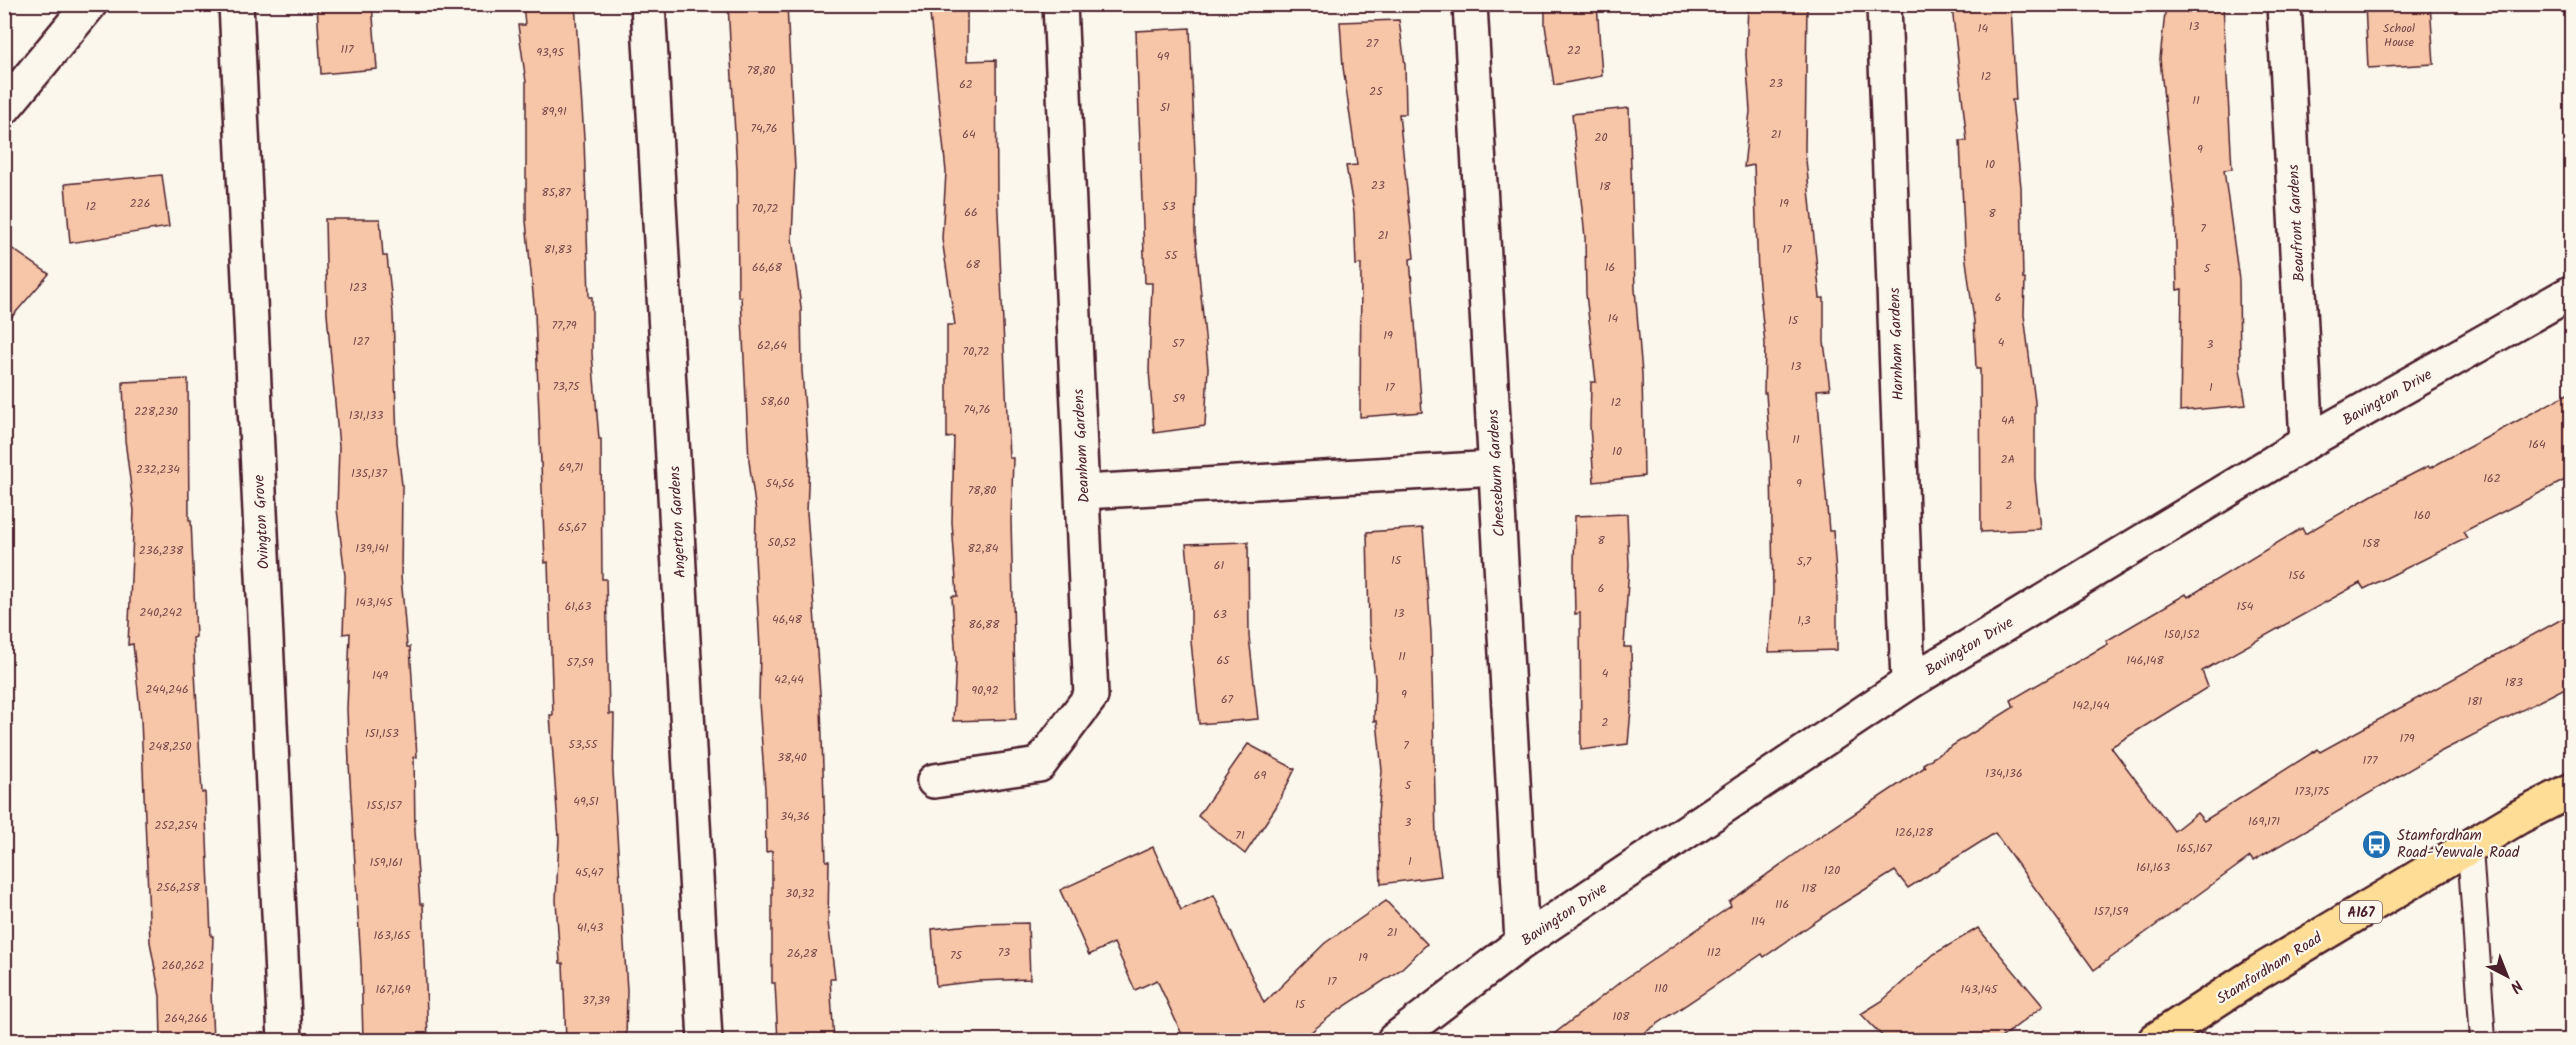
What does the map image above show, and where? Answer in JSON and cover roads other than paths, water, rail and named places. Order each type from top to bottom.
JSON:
[{"type":"main road","name":"Stamfordham Road","points":[[2165,1038],[2261,971],[2519,817],[2571,790]]},
{"type":"street","points":[[4,108],[90,4]]},
{"type":"street","name":"Ovington Grove","points":[[236,4],[285,1041]]},
{"type":"street","name":"Angerton Gardens","points":[[648,4],[705,1041]]},
{"type":"street","name":"Deanham Gardens","points":[[934,781],[1039,765],[1091,696],[1084,492],[1060,4]]},
{"type":"street","name":"Cheeseburn Gardens","points":[[1470,4],[1522,942]]},
{"type":"street","name":"Harnham Gardens","points":[[1884,4],[1908,683]]},
{"type":"street","name":"Beaufront Gardens","points":[[2284,4],[2307,442]]},
{"type":"street","name":"Bavington Drive","points":[[1394,1041],[1522,942],[1908,683],[2307,442],[2571,292]]},
{"type":"street","points":[[1084,492],[1496,468]]},
{"type":"lane","points":[[2470,848],[2483,1041]]},
{"type":"place","name":"Stamfordham Road-Yewvale Road","points":[[2376,844]]}]
